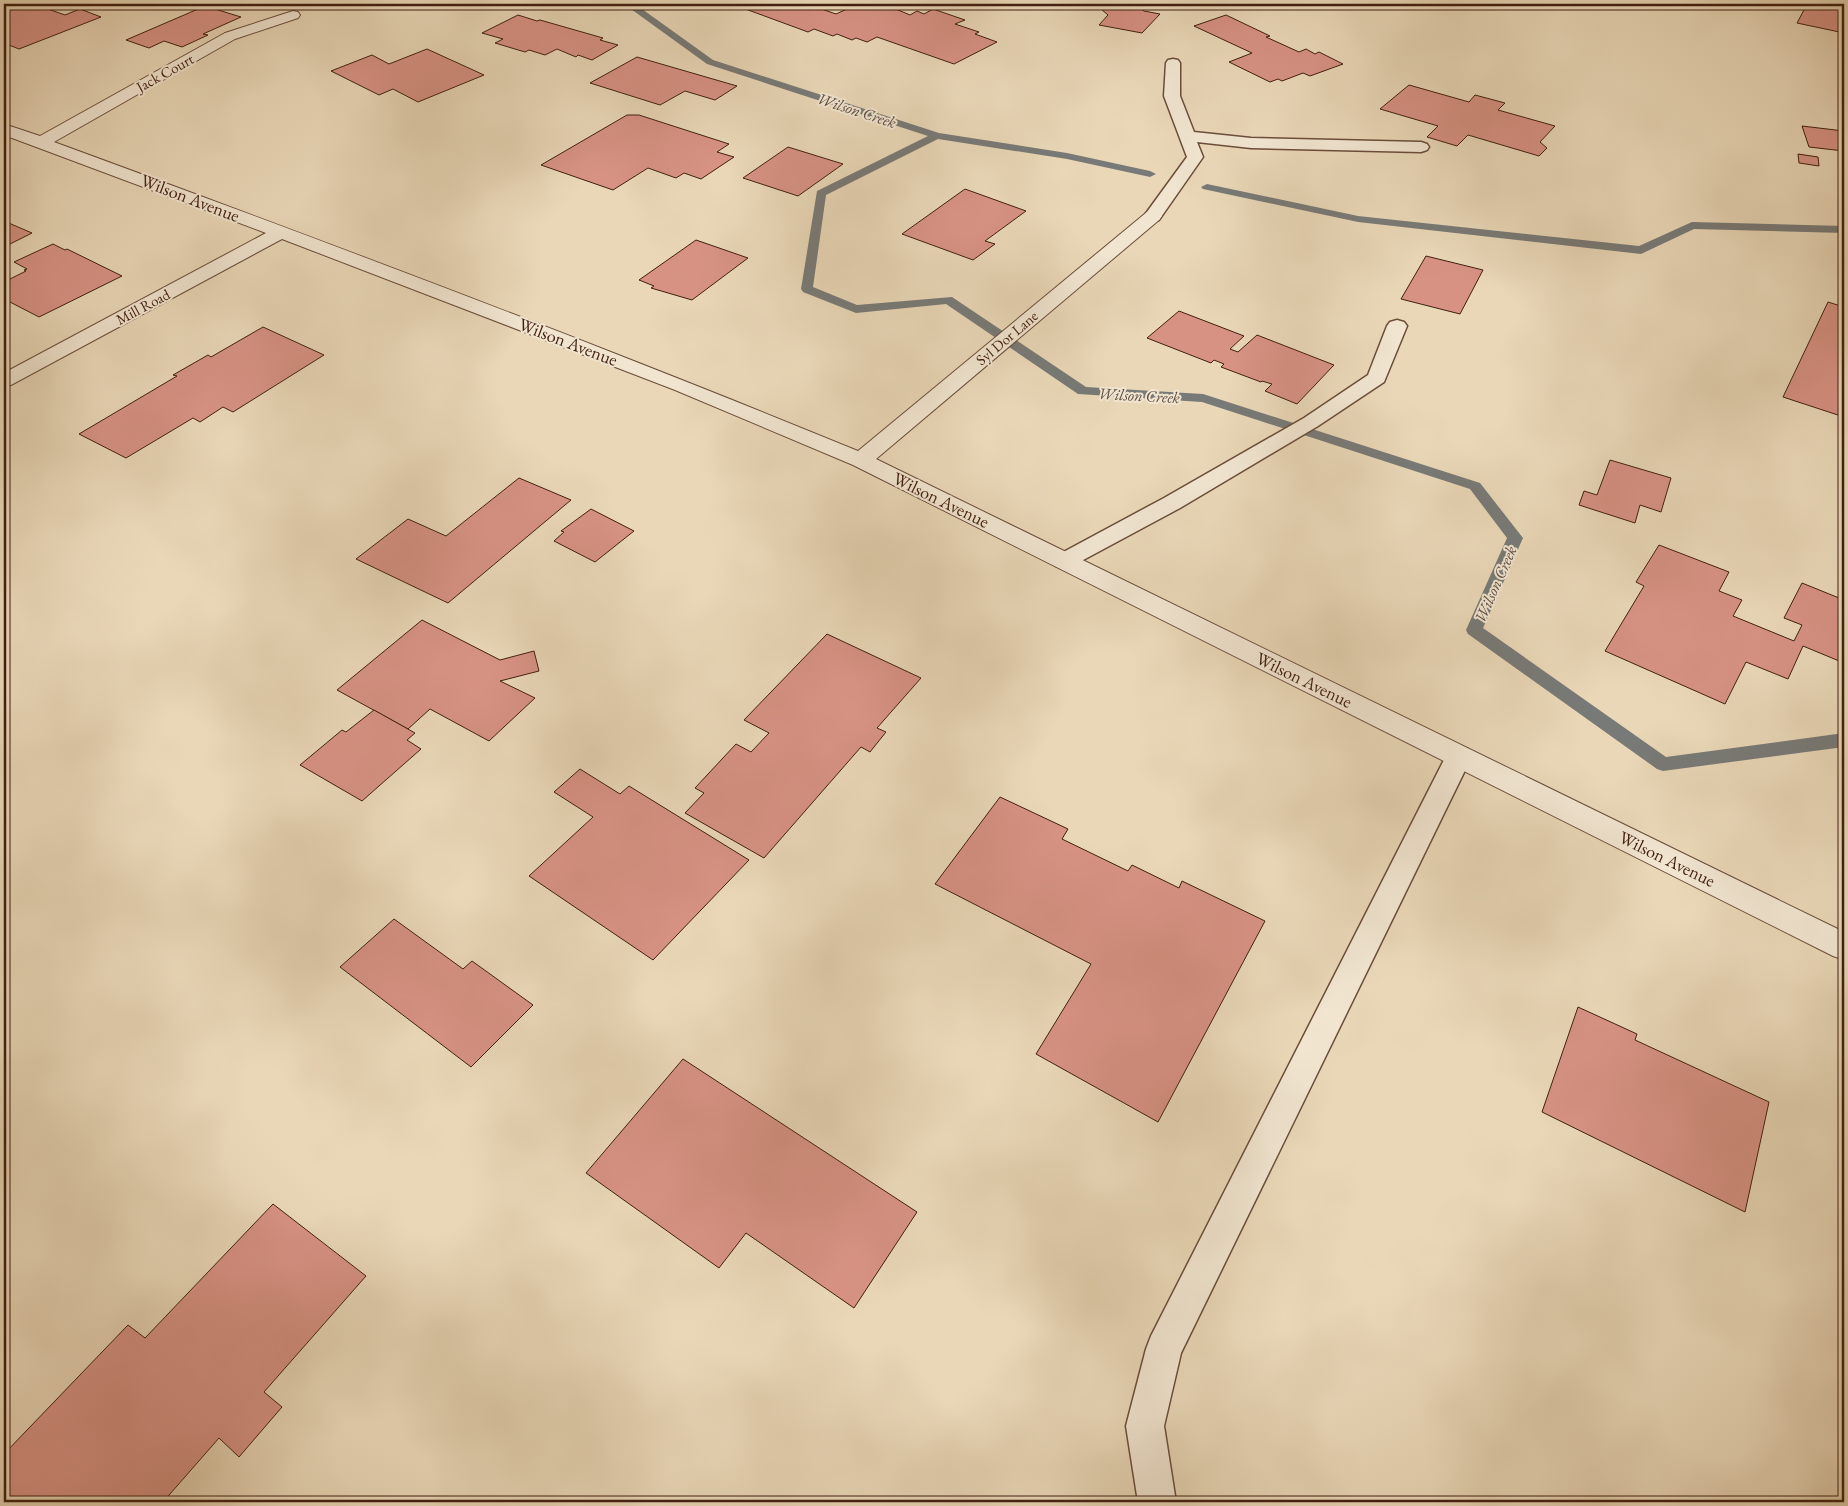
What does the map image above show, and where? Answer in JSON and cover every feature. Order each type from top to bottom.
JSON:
[{"type":"street","name":"Jack Court","points":[[42,142],[230,36],[293,15]]},
{"type":"street","name":"Wilson Avenue","points":[[4,129],[281,232],[682,386],[861,460],[1844,947]]},
{"type":"street","name":"Syl Dor Lane","points":[[861,460],[1153,216]]},
{"type":"street","name":"Mill Road","points":[[4,381],[281,232]]},
{"type":"lane","points":[[1153,216],[1195,157],[1172,96],[1172,63]]},
{"type":"lane","points":[[1186,136],[1251,143],[1421,147]]},
{"type":"lane","points":[[1064,561],[1172,503],[1311,422],[1377,378],[1397,326]]},
{"type":"lane","points":[[1157,1502],[1145,1426],[1164,1349],[1459,756]]},
{"type":"building","points":[[4,4],[34,4],[65,15],[80,9],[101,17],[19,49],[4,43]]},
{"type":"building","points":[[747,4],[807,4],[836,14],[858,4],[884,4],[910,15],[917,11],[924,14],[933,9],[965,20],[955,24],[979,32],[975,34],[997,42],[954,64],[877,37],[867,42],[856,38],[852,40],[837,34],[833,36],[814,29],[808,32],[740,7]]},
{"type":"building","points":[[1095,4],[1135,4],[1144,11],[1160,14],[1142,33],[1099,25],[1108,15]]},
{"type":"building","points":[[1792,4],[1844,4],[1844,33],[1797,23],[1805,8]]},
{"type":"building","points":[[205,6],[241,17],[203,34],[208,35],[182,47],[164,41],[149,48],[126,40]]},
{"type":"building","points":[[518,15],[603,38],[600,40],[618,45],[592,60],[578,55],[576,57],[557,49],[545,55],[529,50],[525,52],[495,43],[503,39],[482,33]]},
{"type":"building","points":[[1226,15],[1270,36],[1266,37],[1299,52],[1306,49],[1315,54],[1319,52],[1343,64],[1310,76],[1303,73],[1282,81],[1278,79],[1270,82],[1229,62],[1252,53],[1194,26]]},
{"type":"building","points":[[427,49],[484,75],[418,102],[393,89],[379,95],[331,71],[372,55],[389,64]]},
{"type":"building","points":[[637,57],[737,86],[715,100],[685,91],[660,105],[590,83]]},
{"type":"building","points":[[1409,85],[1469,102],[1475,95],[1505,103],[1498,110],[1555,126],[1540,142],[1547,148],[1539,156],[1468,135],[1457,146],[1427,137],[1438,126],[1380,109]]},
{"type":"building","points":[[627,115],[639,115],[729,144],[717,152],[734,157],[701,179],[684,173],[676,178],[648,168],[613,190],[541,165]]},
{"type":"building","points":[[1802,126],[1844,131],[1844,151],[1809,147]]},
{"type":"building","points":[[788,147],[843,164],[798,196],[743,178]]},
{"type":"building","points":[[1798,154],[1818,157],[1819,166],[1799,163]]},
{"type":"building","points":[[965,189],[1026,211],[985,241],[995,244],[973,260],[902,234]]},
{"type":"building","points":[[4,221],[32,233],[4,247]]},
{"type":"building","points":[[696,240],[748,258],[692,300],[651,288],[654,286],[639,280]]},
{"type":"building","points":[[53,244],[122,276],[39,317],[8,301],[10,300],[4,296],[4,282],[27,269],[14,262]]},
{"type":"building","points":[[1426,256],[1483,270],[1460,314],[1401,299]]},
{"type":"building","points":[[1828,302],[1844,307],[1844,417],[1783,397]]},
{"type":"building","points":[[1179,311],[1244,336],[1230,349],[1238,352],[1257,335],[1334,365],[1297,404],[1265,391],[1272,384],[1261,382],[1221,367],[1224,364],[1214,360],[1211,363],[1147,338]]},
{"type":"building","points":[[263,327],[324,355],[233,412],[223,407],[200,422],[193,418],[126,458],[79,434],[177,376],[173,375],[208,355],[211,357]]},
{"type":"building","points":[[1610,460],[1671,478],[1661,512],[1640,505],[1635,523],[1579,505],[1584,491],[1597,495]]},
{"type":"building","points":[[519,478],[571,500],[448,603],[356,559],[408,519],[446,536]]},
{"type":"building","points":[[591,509],[634,531],[595,562],[554,541],[564,532],[561,531]]},
{"type":"building","points":[[1659,545],[1729,572],[1719,591],[1742,600],[1733,616],[1794,641],[1802,625],[1784,618],[1802,583],[1844,600],[1844,663],[1803,646],[1788,679],[1746,662],[1725,704],[1605,651],[1644,586],[1636,582]]},
{"type":"building","points":[[422,620],[500,660],[534,651],[539,671],[500,681],[535,698],[489,741],[430,709],[408,729],[337,690]]},
{"type":"building","points":[[827,634],[921,678],[877,728],[886,732],[870,752],[861,747],[764,858],[685,813],[704,793],[695,788],[736,744],[751,752],[769,733],[744,720]]},
{"type":"building","points":[[374,710],[415,733],[407,740],[421,749],[362,801],[300,765],[342,730],[346,732]]},
{"type":"building","points":[[580,769],[620,794],[629,786],[749,860],[653,960],[529,876],[593,817],[554,792]]},
{"type":"building","points":[[1000,797],[1068,829],[1062,839],[1128,871],[1132,865],[1179,888],[1182,881],[1265,921],[1158,1122],[1036,1054],[1091,964],[935,884]]},
{"type":"building","points":[[394,919],[463,969],[472,961],[533,1005],[471,1067],[340,967]]},
{"type":"building","points":[[1578,1007],[1637,1034],[1635,1040],[1769,1102],[1745,1212],[1542,1112]]},
{"type":"building","points":[[683,1059],[917,1212],[854,1308],[746,1233],[719,1268],[586,1173]]},
{"type":"building","points":[[273,1204],[366,1276],[264,1392],[282,1407],[239,1457],[219,1438],[163,1502],[4,1502],[4,1454],[128,1325],[145,1338]]},
{"type":"waterway","name":"Wilson Creek","points":[[629,4],[710,62],[937,136]]},
{"type":"waterway","points":[[937,136],[1067,156],[1150,174]]},
{"type":"waterway","name":"Wilson Creek","points":[[937,136],[821,193],[807,289],[856,309],[948,300],[1083,391],[1203,398],[1475,486],[1515,538],[1474,630],[1663,764],[1844,740]]},
{"type":"waterway","points":[[1207,187],[1358,219],[1641,250],[1692,225],[1844,230]]}]
